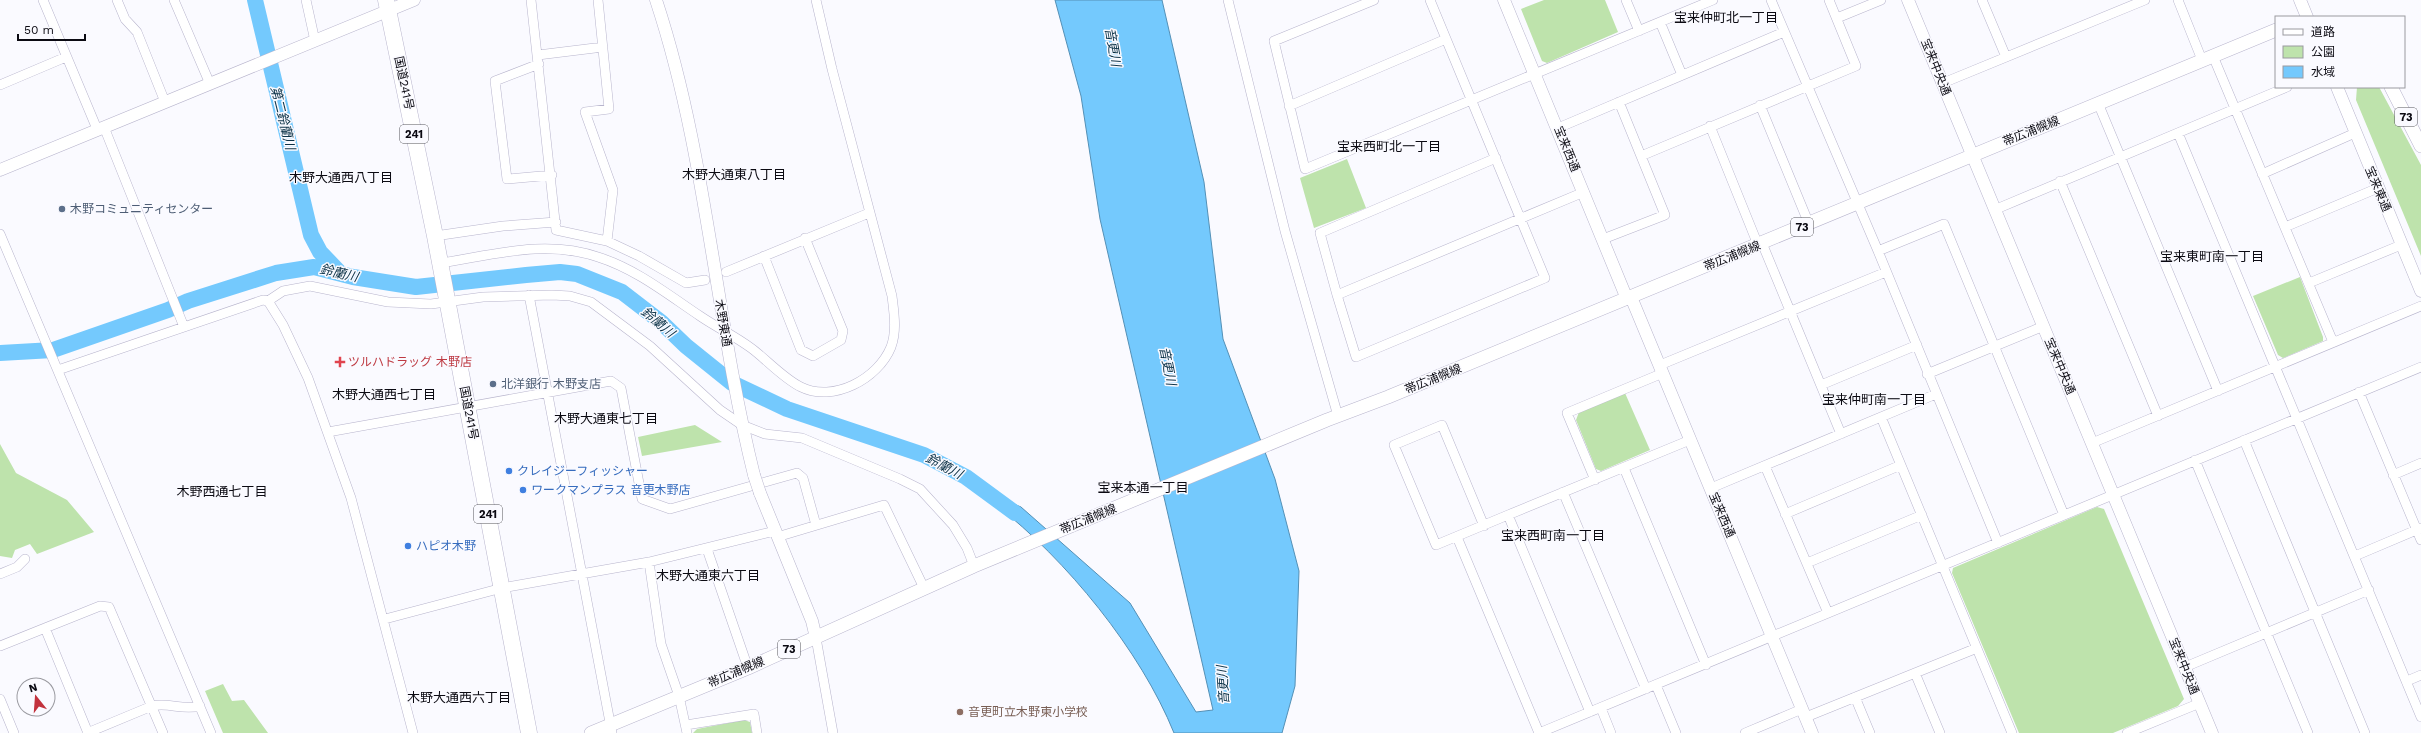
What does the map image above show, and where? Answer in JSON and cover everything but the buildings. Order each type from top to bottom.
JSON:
[{"type":"highway","name":"国道241号","points":[[387,5],[441,266],[528,733]]},
{"type":"main road","name":"帯広浦幌線","points":[[591,733],[611,729],[679,696],[748,668],[980,564],[1332,418],[1388,397],[1858,204],[1972,155],[2275,30]]},
{"type":"main road","name":"73","points":[[2392,88],[2421,146]]},
{"type":"street","points":[[43,0],[66,57],[100,128],[184,326]]},
{"type":"street","points":[[117,0],[125,19],[137,32],[165,102]]},
{"type":"street","points":[[174,0],[210,84]]},
{"type":"street","points":[[306,0],[314,41]]},
{"type":"street","points":[[0,170],[314,41],[387,5],[414,0]]},
{"type":"street","points":[[531,0],[552,175],[556,230],[607,241],[639,256],[686,283],[705,280]]},
{"type":"street","points":[[598,0],[609,110],[585,112],[613,190],[607,241]]},
{"type":"street","name":"木野東通","points":[[656,0],[679,77],[738,406],[754,476],[812,621],[816,638]]},
{"type":"street","points":[[441,266],[539,247],[582,252],[630,269],[750,347],[801,387],[822,391],[841,389],[856,384],[868,377],[880,364],[891,347],[895,317],[892,296],[869,213],[816,0]]},
{"type":"street","points":[[1228,0],[1332,418]]},
{"type":"street","points":[[1374,0],[1274,41],[1305,169],[1713,0]]},
{"type":"street","points":[[1430,0],[1446,39],[1472,100],[1521,218],[1545,278],[1356,356],[1320,233],[1496,158]]},
{"type":"street","name":"宝来西通","points":[[1504,0],[1603,239],[1661,369],[1812,733]]},
{"type":"street","points":[[1626,0],[1639,31]]},
{"type":"street","points":[[1771,0],[1878,251],[1998,543]]},
{"type":"street","points":[[1641,156],[1856,66],[1829,0]]},
{"type":"street","points":[[1837,18],[1881,0]]},
{"type":"street","name":"宝来中央通","points":[[1908,0],[2212,733]]},
{"type":"street","points":[[1993,0],[1983,2],[2006,57]]},
{"type":"street","points":[[1943,83],[2145,0]]},
{"type":"street","points":[[2178,0],[2235,109],[2334,342]]},
{"type":"street","points":[[2300,0],[2307,16]]},
{"type":"street","points":[[1660,22],[1682,76]]},
{"type":"street","points":[[1558,128],[1784,32]]},
{"type":"street","points":[[1289,106],[1446,39]]},
{"type":"street","points":[[552,175],[507,179],[495,81],[538,60],[603,47]]},
{"type":"street","points":[[0,85],[66,57]]},
{"type":"street","points":[[1994,210],[2285,88]]},
{"type":"street","name":"宝来東通","points":[[2337,88],[2421,291]]},
{"type":"street","points":[[1603,239],[1665,214],[1619,102]]},
{"type":"street","points":[[2098,103],[2218,391]]},
{"type":"street","points":[[1760,105],[1809,224]]},
{"type":"street","points":[[1710,126],[1821,385],[1840,434]]},
{"type":"street","points":[[2178,132],[2421,717]]},
{"type":"street","points":[[2262,174],[2355,133]]},
{"type":"street","points":[[2060,182],[2158,416]]},
{"type":"street","points":[[2285,227],[2378,188]]},
{"type":"street","points":[[1337,295],[1584,192]]},
{"type":"street","points":[[726,272],[805,238],[869,213]]},
{"type":"street","points":[[435,236],[503,226],[556,222]]},
{"type":"street","points":[[1878,251],[1944,224],[2064,515]]},
{"type":"street","points":[[0,234],[211,733]]},
{"type":"street","points":[[764,256],[801,350],[813,356],[841,340],[843,331],[805,238]]},
{"type":"street","points":[[2309,283],[2401,244]]},
{"type":"street","points":[[1595,480],[1567,412],[1789,311],[1886,272]]},
{"type":"street","points":[[58,370],[263,300],[268,301],[283,291],[310,286],[388,302],[431,304],[447,298],[529,295],[570,296],[591,302],[650,346],[720,410],[742,425],[765,434],[802,438],[900,479],[920,489],[953,525],[967,548],[980,564]]},
{"type":"street","points":[[529,295],[611,729]]},
{"type":"street","points":[[268,301],[283,325],[308,378],[351,498],[385,619],[413,733]]},
{"type":"street","points":[[2092,443],[2421,306]]},
{"type":"street","points":[[1928,374],[2044,326]]},
{"type":"street","points":[[1821,385],[1917,345]]},
{"type":"street","points":[[1457,537],[1544,732],[2421,367]]},
{"type":"street","points":[[328,432],[610,381],[621,388],[642,499],[670,509],[797,472],[803,478],[816,524]]},
{"type":"street","points":[[2359,392],[2393,475],[2419,529],[2421,540]]},
{"type":"street","points":[[1711,488],[1936,394]]},
{"type":"street","points":[[1881,417],[1944,565],[2012,733]]},
{"type":"street","points":[[1484,526],[1442,425],[1394,445],[1436,545],[1484,526],[1690,440]]},
{"type":"street","points":[[2244,440],[2314,613],[2365,733]]},
{"type":"street","points":[[2195,460],[2308,733]]},
{"type":"street","points":[[2393,475],[2421,463]]},
{"type":"street","points":[[1785,514],[1901,465]]},
{"type":"street","points":[[1764,466],[1828,613]]},
{"type":"street","points":[[1624,468],[1706,665]]},
{"type":"street","points":[[1563,492],[1646,689]]},
{"type":"street","points":[[385,619],[502,588],[582,572],[649,562],[776,534],[884,504],[924,588]]},
{"type":"street","points":[[1508,515],[1590,712]]},
{"type":"street","points":[[1807,564],[1922,515]]},
{"type":"street","points":[[2355,556],[2419,529]]},
{"type":"street","points":[[707,549],[748,668]]},
{"type":"street","points":[[0,574],[17,567],[24,559]]},
{"type":"street","points":[[649,562],[661,644],[679,696],[686,729],[754,714],[757,733]]},
{"type":"street","points":[[2185,667],[2369,590]]},
{"type":"street","points":[[0,646],[100,606],[109,607],[163,733]]},
{"type":"street","points":[[45,628],[88,733],[152,706],[163,704],[190,709],[200,706]]},
{"type":"street","points":[[816,638],[833,733]]},
{"type":"street","points":[[1745,733],[1855,697],[1977,648]]},
{"type":"street","points":[[1915,673],[1940,733]]},
{"type":"street","points":[[2407,682],[2421,676]]},
{"type":"street","points":[[1656,685],[1676,733]]},
{"type":"street","points":[[1855,697],[1870,733]]},
{"type":"street","points":[[0,699],[14,733]]},
{"type":"street","points":[[2127,733],[2200,703]]},
{"type":"street","points":[[1600,708],[1611,733]]},
{"type":"green space","points":[[1544,0],[1605,0],[1618,32],[1547,63],[1542,61],[1521,9]]},
{"type":"green space","points":[[2357,88],[2380,88],[2421,165],[2421,256],[2356,100]]},
{"type":"green space","points":[[1347,159],[1366,208],[1314,228],[1300,178]]},
{"type":"green space","points":[[2300,277],[2323,337],[2323,341],[2283,358],[2278,355],[2253,296]]},
{"type":"green space","points":[[1625,393],[1650,450],[1601,471],[1596,469],[1576,420],[1579,412]]},
{"type":"green space","points":[[695,425],[722,442],[642,456],[638,437]]},
{"type":"green space","points":[[0,444],[16,473],[67,500],[94,532],[37,554],[30,544],[15,550],[12,558],[0,556]]},
{"type":"green space","points":[[2097,507],[2104,509],[2184,699],[2178,706],[2113,733],[2019,733],[1952,573],[1953,568]]},
{"type":"green space","points":[[223,684],[232,701],[244,700],[268,733],[223,733],[205,691]]},
{"type":"green space","points":[[744,720],[750,722],[752,733],[693,733],[697,729]]},
{"type":"water","name":"音更川","points":[[1055,0],[1162,0],[1204,182],[1223,339],[1275,479],[1299,571],[1295,686],[1282,733],[1174,733],[1160,702],[1142,670],[1122,639],[1099,608],[1049,552],[996,505],[997,497],[1021,507],[1130,603],[1196,712],[1213,710],[1100,219],[1081,96]]},
{"type":"waterway","name":"第二鈴蘭川","points":[[255,0],[311,235],[320,252],[341,274]]},
{"type":"waterway","name":"鈴蘭川","points":[[0,353],[53,350],[168,310],[188,301],[276,273],[314,267],[353,277],[416,287],[560,272],[577,274],[622,292],[661,322],[686,346],[732,383],[787,409],[924,455],[966,477],[1015,513]]},
{"type":"place","name":"木野コミュニティセンター","points":[[62,209]]},
{"type":"place","name":"ツルハドラッグ 木野店","points":[[340,362]]},
{"type":"place","name":"北洋銀行 木野支店","points":[[493,384]]},
{"type":"place","name":"クレイジーフィッシャー","points":[[509,471]]},
{"type":"place","name":"ワークマンプラス 音更木野店","points":[[523,490]]},
{"type":"place","name":"ハピオ木野","points":[[408,546]]},
{"type":"place","name":"音更町立木野東小学校","points":[[960,712]]},
{"type":"district","name":"宝来仲町北一丁目","points":[[1726,17]]},
{"type":"district","name":"宝来西町北一丁目","points":[[1389,146]]},
{"type":"district","name":"木野大通東八丁目","points":[[734,174]]},
{"type":"district","name":"木野大通西八丁目","points":[[341,177]]},
{"type":"district","name":"宝来東町南一丁目","points":[[2212,256]]},
{"type":"district","name":"木野大通西七丁目","points":[[384,394]]},
{"type":"district","name":"宝来仲町南一丁目","points":[[1874,399]]},
{"type":"district","name":"木野大通東七丁目","points":[[606,418]]},
{"type":"district","name":"宝来本通一丁目","points":[[1143,487]]},
{"type":"district","name":"木野西通七丁目","points":[[222,491]]},
{"type":"district","name":"宝来西町南一丁目","points":[[1553,535]]},
{"type":"district","name":"木野大通東六丁目","points":[[708,575]]},
{"type":"district","name":"木野大通西六丁目","points":[[459,697]]}]
